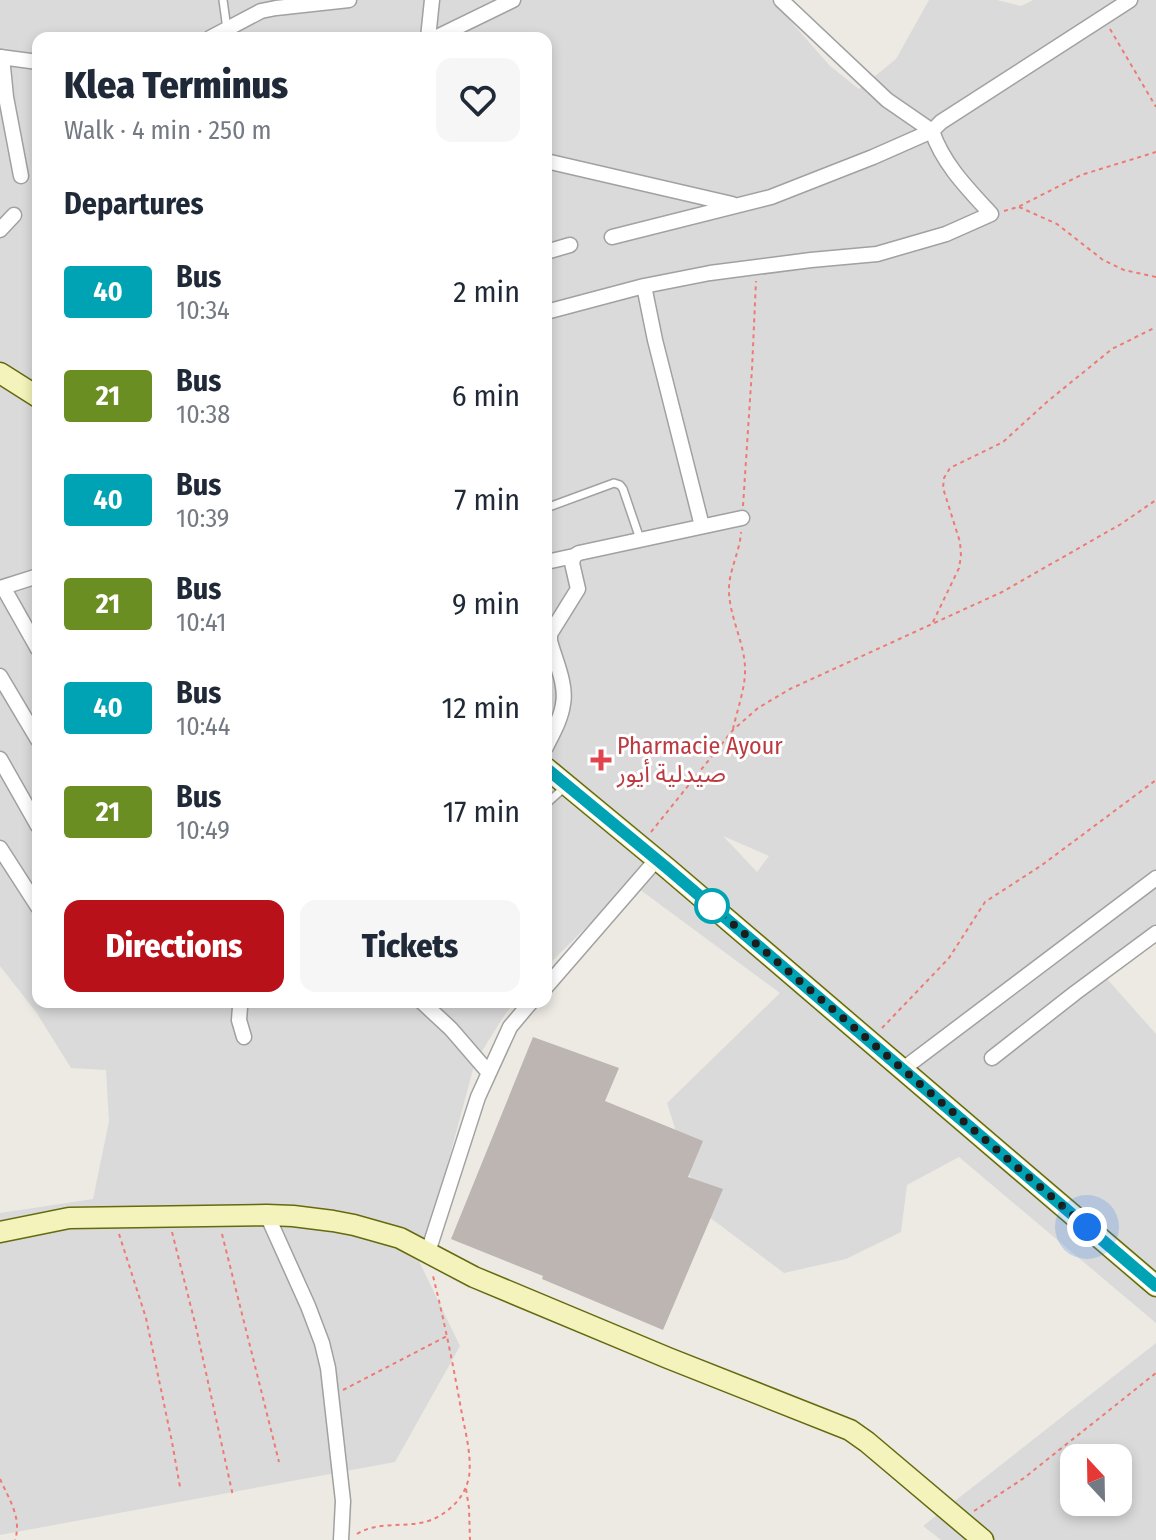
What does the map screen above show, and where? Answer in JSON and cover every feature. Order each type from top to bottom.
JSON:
[{"type":"street","points":[[221,32],[261,11],[349,0]]},
{"type":"street","points":[[429,32],[432,0]]},
{"type":"street","points":[[552,310],[644,286],[710,273],[877,254],[946,234],[991,214],[946,161],[932,131],[887,100],[781,0]]},
{"type":"street","points":[[612,237],[783,192],[932,131],[941,122],[1130,0]]},
{"type":"street","points":[[447,32],[505,2]]},
{"type":"street","points":[[21,176],[1,57],[32,61]]},
{"type":"street","points":[[552,162],[736,205]]},
{"type":"street","points":[[0,230],[14,215]]},
{"type":"street","points":[[552,250],[570,245]]},
{"type":"street","points":[[644,286],[702,526]]},
{"type":"street","points":[[0,373],[32,393]]},
{"type":"street","points":[[552,561],[742,518]]},
{"type":"street","points":[[552,631],[578,589],[572,563],[574,556]]},
{"type":"street","points":[[32,578],[1,588],[32,639]]},
{"type":"street","points":[[552,648],[564,703],[552,734]]},
{"type":"street","points":[[0,676],[32,730]]},
{"type":"street","points":[[0,759],[32,815]]},
{"type":"street","points":[[552,773],[1156,1286]]},
{"type":"street","points":[[0,848],[32,898]]},
{"type":"street","points":[[552,980],[657,859]]},
{"type":"street","points":[[903,1069],[1156,878]]},
{"type":"street","points":[[992,1058],[1156,933]]},
{"type":"street","points":[[240,1008],[239,1020],[244,1037]]},
{"type":"street","points":[[428,1008],[489,1073]]},
{"type":"street","points":[[428,1252],[478,1097],[510,1027],[526,1008]]},
{"type":"street","points":[[267,1215],[322,1343],[332,1396],[346,1539]]},
{"type":"street","points":[[0,1232],[69,1218],[267,1215],[354,1225],[400,1238],[488,1283],[850,1430],[983,1540]]},
{"type":"lane","points":[[223,0],[227,29]]},
{"type":"lane","points":[[552,506],[614,483],[620,485],[640,539]]},
{"type":"lane","points":[[552,799],[567,785]]},
{"type":"path","points":[[1103,18],[1156,107]]},
{"type":"path","points":[[991,214],[1018,207],[1081,175],[1156,152]]},
{"type":"path","points":[[1018,207],[1057,224],[1103,260],[1124,270],[1156,277]]},
{"type":"path","points":[[733,730],[745,665],[729,584],[740,545],[756,267]]},
{"type":"path","points":[[933,623],[959,568],[961,556],[960,542],[943,488],[950,468],[1003,442],[1112,349],[1156,327]]},
{"type":"path","points":[[641,846],[733,730],[758,708],[790,689],[1002,592],[1121,524],[1156,500]]},
{"type":"path","points":[[870,1040],[949,958],[985,902],[1042,865],[1156,780]]},
{"type":"path","points":[[217,1216],[279,1462]]},
{"type":"path","points":[[114,1217],[146,1318],[180,1487]]},
{"type":"path","points":[[168,1217],[233,1496]]},
{"type":"path","points":[[346,1539],[371,1527],[422,1523],[437,1518],[461,1499],[466,1487],[470,1466],[467,1442],[428,1252]]},
{"type":"path","points":[[332,1396],[447,1336]]},
{"type":"path","points":[[960,1521],[1024,1478],[1156,1373]]},
{"type":"path","points":[[0,1479],[18,1520],[15,1540]]},
{"type":"path","points":[[466,1487],[470,1540]]},
{"type":"shaded area","points":[[0,0],[772,0],[830,66],[859,89],[896,59],[929,0],[997,0],[1021,6],[1033,0],[1156,0],[1156,928],[1101,972],[1156,1034],[1156,1323],[959,1157],[907,1185],[901,1232],[846,1259],[784,1273],[701,1211],[667,1103],[780,993],[631,883],[552,961],[552,32],[32,32],[32,1007],[0,966]],"holes":[[[723,836],[769,856],[757,872]]]},
{"type":"shaded area","points":[[33,1008],[510,1008],[475,1062],[425,1248],[418,1259],[460,1346],[395,1462],[0,1535],[0,1213],[93,1199],[109,1121],[106,1070],[71,1068]]},
{"type":"shaded area","points":[[1156,1343],[1156,1540],[941,1540],[923,1526]]},
{"type":"building","points":[[533,1037],[619,1068],[605,1101],[703,1141],[688,1177],[723,1189],[663,1330],[451,1239]]},
{"type":"bus line","name":"40","points":[[552,773],[1156,1286]]},
{"type":"place","name":"Pharmacie Ayour صيدلية أيور","points":[[601,760]]},
{"type":"route","points":[[712,906],[1087,1227]]}]
